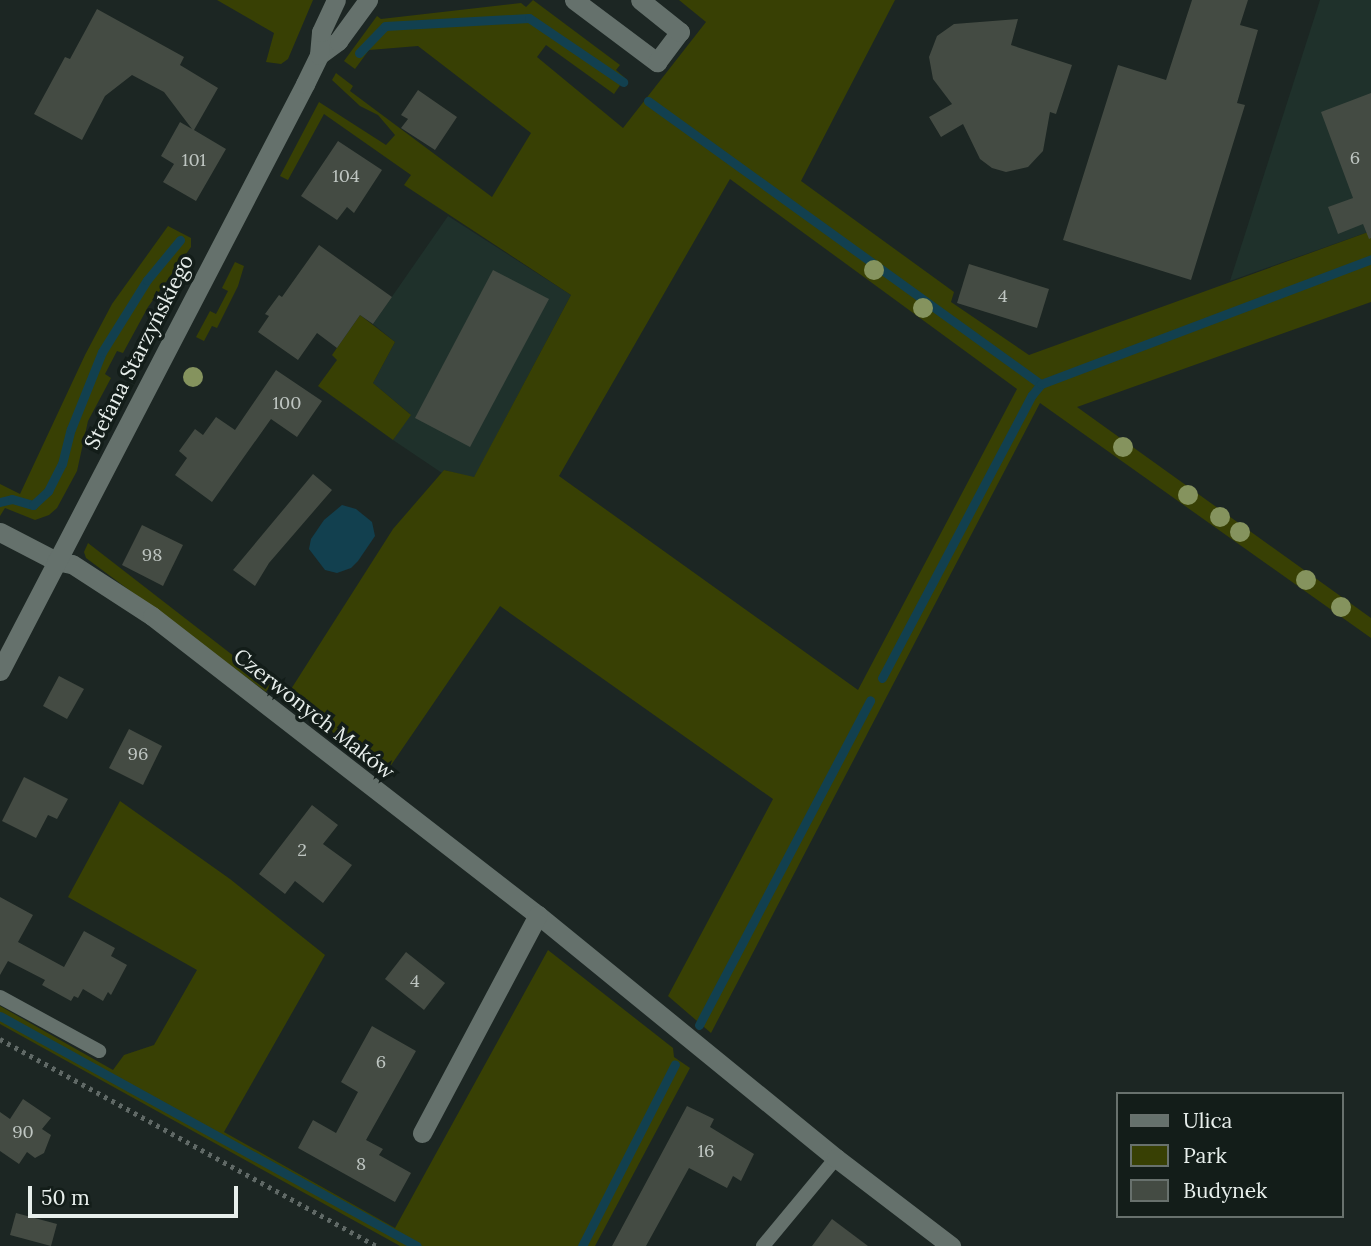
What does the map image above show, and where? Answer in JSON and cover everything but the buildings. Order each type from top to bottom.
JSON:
[{"type":"street","name":"Stefana Starzyńskiego","points":[[0,671],[319,55],[321,32],[336,0]]},
{"type":"street","name":"Stefana Starzyńskiego","points":[[319,55],[338,41],[368,0]]},
{"type":"street","points":[[574,0],[657,62],[680,32],[640,0]]},
{"type":"street","name":"Czerwonych Maków","points":[[0,532],[56,561],[72,564],[152,616],[538,915],[836,1157],[951,1246]]},
{"type":"street","points":[[422,1133],[538,915]]},
{"type":"lane","points":[[0,997],[99,1051]]},
{"type":"lane","points":[[763,1246],[836,1157]]},
{"type":"path","points":[[0,1039],[376,1246]]},
{"type":"shaded area","points":[[1320,0],[1371,0],[1371,231],[1230,281]]},
{"type":"shaded area","points":[[448,216],[571,295],[474,478],[444,470],[442,473],[393,440],[410,414],[373,383],[395,342],[373,324]]},
{"type":"green space","points":[[217,0],[313,0],[288,59],[281,64],[266,62],[274,33]]},
{"type":"green space","points":[[533,0],[620,65],[616,70],[625,78],[614,94],[546,45],[537,57],[623,128],[706,22],[679,0],[895,0],[801,181],[954,292],[951,302],[1029,355],[1371,231],[1371,302],[1077,407],[1371,618],[1371,638],[1040,403],[711,1033],[668,996],[773,799],[500,606],[383,777],[286,697],[393,529],[444,470],[474,477],[571,295],[404,185],[411,175],[324,114],[288,180],[280,176],[319,102],[386,145],[395,135],[378,115],[360,106],[332,80],[336,73],[353,86],[350,91],[492,197],[531,133],[418,46],[369,50],[355,69],[344,61],[377,16],[381,19],[521,3],[526,7]],"holes":[[[730,179],[1017,389],[858,690],[559,476]]]},
{"type":"green space","points":[[168,226],[191,238],[191,247],[148,307],[123,353],[117,351],[105,374],[111,378],[88,421],[77,471],[57,508],[49,515],[35,520],[5,508],[0,516],[0,484],[20,494],[112,304]]},
{"type":"green space","points":[[235,262],[244,266],[238,286],[217,328],[212,326],[204,341],[196,337],[210,311],[216,314],[228,291],[222,288]]},
{"type":"green space","points":[[360,315],[395,342],[373,383],[411,415],[393,440],[318,386],[337,360],[332,355]]},
{"type":"green space","points":[[88,543],[271,685],[266,692],[86,558],[84,552]]},
{"type":"green space","points":[[120,801],[230,879],[325,955],[224,1132],[395,1228],[548,950],[673,1048],[674,1057],[690,1068],[595,1246],[400,1246],[0,1024],[0,1006],[113,1070],[124,1055],[154,1045],[197,970],[68,897]]},
{"type":"water","points":[[342,505],[356,509],[372,522],[375,536],[351,568],[337,573],[325,570],[309,549],[311,539],[324,520]]},
{"type":"waterway","points":[[359,53],[385,26],[529,18],[623,82]]},
{"type":"waterway","points":[[648,101],[1041,384]]},
{"type":"waterway","points":[[0,502],[12,499],[33,505],[48,491],[62,464],[71,429],[102,352],[147,280],[180,240]]},
{"type":"waterway","points":[[882,678],[1032,395],[1041,384],[1371,259]]},
{"type":"waterway","points":[[699,1025],[870,700]]},
{"type":"waterway","points":[[0,1016],[417,1246]]},
{"type":"waterway","points":[[582,1246],[675,1064]]}]
